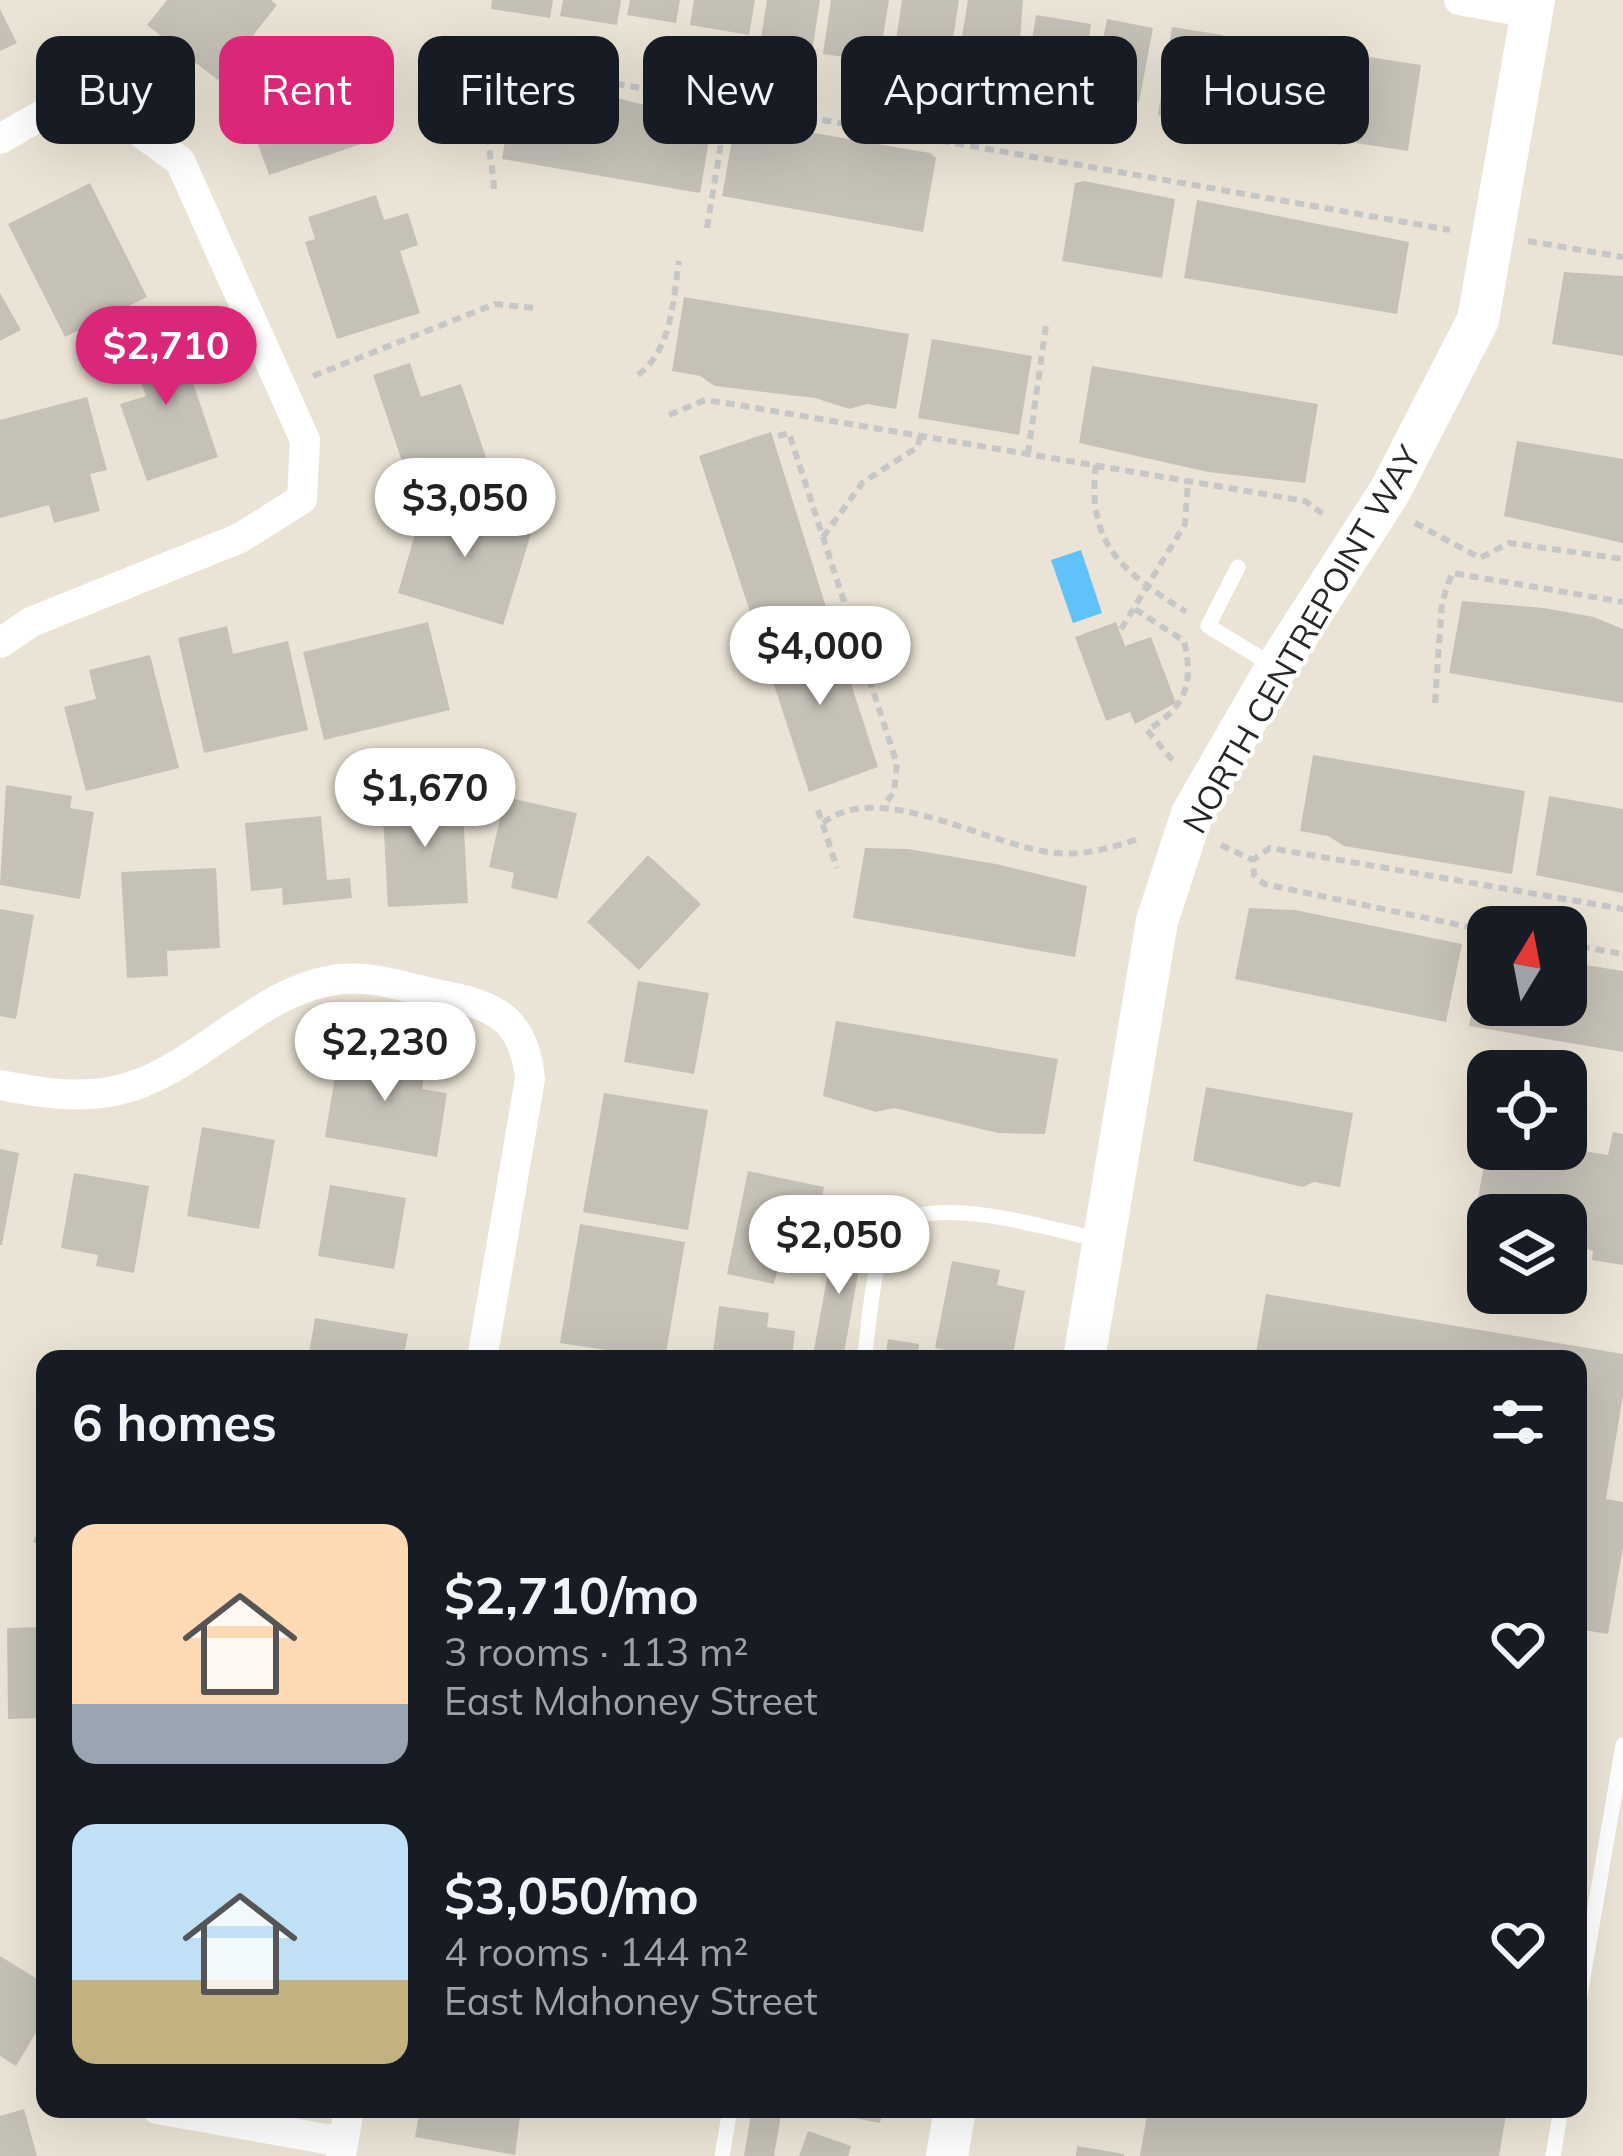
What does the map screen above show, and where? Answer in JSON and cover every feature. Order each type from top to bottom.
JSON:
[{"type":"street","points":[[1459,0],[1533,6]]},
{"type":"street","name":"NORTH CENTREPOINT WAY","points":[[1086,1350],[1157,921],[1173,863],[1192,814],[1276,668],[1390,491],[1478,320],[1533,6]]},
{"type":"street","points":[[0,139],[42,115],[70,109],[103,113],[145,132],[180,161],[305,440],[302,499],[240,538],[31,622],[0,643]]},
{"type":"street","points":[[0,1085],[80,1094],[119,1090],[171,1069],[293,994],[343,979],[479,1001],[506,1015],[527,1051],[530,1079],[484,1350]]},
{"type":"street","points":[[199,2118],[342,2149],[347,2118]]},
{"type":"street","points":[[947,2156],[954,2118]]},
{"type":"lane","points":[[1238,567],[1208,626],[1276,668]]},
{"type":"lane","points":[[866,1350],[886,1239],[907,1218],[923,1212],[962,1213],[1104,1240]]},
{"type":"lane","points":[[1587,1955],[1623,1745]]},
{"type":"lane","points":[[722,2156],[728,2118]]},
{"type":"lane","points":[[1552,2156],[1559,2118]]},
{"type":"path","points":[[494,189],[488,104],[493,82],[509,65],[643,87]]},
{"type":"path","points":[[817,117],[1450,230]]},
{"type":"path","points":[[707,228],[721,144]]},
{"type":"path","points":[[1524,240],[1623,257]]},
{"type":"path","points":[[638,374],[651,365],[662,345],[680,261]]},
{"type":"path","points":[[282,388],[495,304],[535,308]]},
{"type":"path","points":[[1028,454],[1046,325]]},
{"type":"path","points":[[670,415],[705,400],[1306,501],[1327,517]]},
{"type":"path","points":[[778,436],[789,434],[897,764],[894,793],[884,805]]},
{"type":"path","points":[[823,537],[863,482],[918,447],[920,436]]},
{"type":"path","points":[[1096,465],[1096,524],[1107,548],[1148,587],[1208,626]]},
{"type":"path","points":[[1121,629],[1185,524],[1188,481]]},
{"type":"path","points":[[1412,521],[1480,558]]},
{"type":"path","points":[[1480,558],[1509,543],[1623,559]]},
{"type":"path","points":[[1477,577],[1480,558]]},
{"type":"path","points":[[1436,704],[1452,573],[1623,602]]},
{"type":"path","points":[[1135,609],[1184,640],[1192,673],[1185,696],[1170,717],[1148,730],[1174,762]]},
{"type":"path","points":[[823,824],[838,811],[884,805],[1006,843],[1056,853],[1091,853],[1139,839]]},
{"type":"path","points":[[818,809],[837,868]]},
{"type":"path","points":[[1218,844],[1253,860]]},
{"type":"path","points":[[1253,860],[1270,848],[1623,909]]},
{"type":"path","points":[[1253,860],[1255,875],[1264,884],[1467,927]]},
{"type":"path","points":[[1587,948],[1623,954]]},
{"type":"water","points":[[1081,550],[1102,613],[1073,623],[1051,560]]},
{"type":"building","points":[[167,0],[271,0],[277,5],[253,36],[219,36],[218,80],[195,62],[195,36],[161,36],[147,25]]},
{"type":"building","points":[[492,0],[553,0],[550,18],[491,9]]},
{"type":"building","points":[[563,0],[621,0],[617,25],[560,16]]},
{"type":"building","points":[[630,0],[680,0],[676,23],[627,15]]},
{"type":"building","points":[[694,0],[755,0],[749,35],[690,25]]},
{"type":"building","points":[[767,0],[820,0],[814,36],[761,36]]},
{"type":"building","points":[[831,0],[889,0],[883,36],[841,36],[841,57],[823,54]]},
{"type":"building","points":[[902,0],[959,0],[953,36],[897,36]]},
{"type":"building","points":[[968,0],[1023,0],[1020,36],[962,36]]},
{"type":"building","points":[[0,9],[17,43],[0,51]]},
{"type":"building","points":[[1036,15],[1091,24],[1089,36],[1033,36]]},
{"type":"building","points":[[1107,19],[1153,28],[1139,102],[1137,36],[1104,36]]},
{"type":"building","points":[[1172,27],[1223,35],[1223,36],[1171,36]]},
{"type":"building","points":[[1369,57],[1421,65],[1408,151],[1362,144],[1369,144]]},
{"type":"building","points":[[619,99],[643,105],[643,144],[708,144],[700,193],[502,159],[504,144],[619,144]]},
{"type":"building","points":[[817,133],[841,138],[841,144],[878,144],[936,158],[923,232],[722,196],[731,144],[817,144]]},
{"type":"building","points":[[258,144],[361,144],[269,175]]},
{"type":"building","points":[[90,183],[147,297],[65,337],[8,224]]},
{"type":"building","points":[[1075,183],[1175,199],[1162,278],[1062,261]]},
{"type":"building","points":[[376,195],[384,220],[408,213],[418,245],[400,251],[420,313],[337,339],[305,242],[315,239],[308,217]]},
{"type":"building","points":[[1197,200],[1409,242],[1397,314],[1184,278]]},
{"type":"building","points":[[1564,272],[1623,276],[1623,356],[1552,344]]},
{"type":"building","points":[[0,293],[21,330],[0,341]]},
{"type":"building","points":[[684,297],[909,334],[896,409],[867,404],[849,409],[815,398],[715,386],[700,376],[672,371]]},
{"type":"building","points":[[173,324],[218,457],[147,481],[120,404],[146,396],[126,340]]},
{"type":"building","points":[[932,339],[1032,356],[1019,435],[918,418]]},
{"type":"building","points":[[410,363],[421,397],[461,384],[489,466],[412,491],[373,375]]},
{"type":"building","points":[[1092,366],[1318,404],[1305,483],[1208,472],[1079,443]]},
{"type":"building","points":[[87,397],[107,470],[90,474],[100,511],[54,523],[49,505],[0,518],[0,420]]},
{"type":"building","points":[[771,432],[828,613],[758,636],[699,456]]},
{"type":"building","points":[[1517,441],[1623,459],[1623,543],[1504,516]]},
{"type":"building","points":[[426,496],[533,527],[503,625],[398,593]]},
{"type":"building","points":[[1462,601],[1544,608],[1594,617],[1623,629],[1623,703],[1449,673]]},
{"type":"building","points":[[428,622],[450,710],[324,740],[303,652]]},
{"type":"building","points":[[1116,622],[1125,646],[1151,637],[1176,703],[1135,724],[1130,712],[1106,721],[1075,637]]},
{"type":"building","points":[[832,625],[878,767],[809,792],[762,648]]},
{"type":"building","points":[[227,626],[233,654],[288,641],[308,730],[204,753],[178,638]]},
{"type":"building","points":[[150,655],[179,768],[86,791],[64,707],[96,699],[89,670]]},
{"type":"building","points":[[1313,755],[1525,791],[1512,874],[1344,846],[1328,836],[1300,831]]},
{"type":"building","points":[[6,785],[72,796],[70,808],[94,812],[80,899],[0,885]]},
{"type":"building","points":[[462,793],[468,903],[388,907],[382,797]]},
{"type":"building","points":[[1549,796],[1623,809],[1623,893],[1536,875]]},
{"type":"building","points":[[505,797],[577,813],[557,899],[511,888],[514,873],[489,867]]},
{"type":"building","points":[[321,816],[327,880],[350,878],[352,898],[283,905],[282,888],[251,891],[245,823]]},
{"type":"building","points":[[865,848],[908,849],[996,864],[1087,886],[1075,957],[853,918]]},
{"type":"building","points":[[648,855],[701,904],[639,970],[587,922]]},
{"type":"building","points":[[216,868],[220,948],[167,951],[168,976],[127,978],[121,872]]},
{"type":"building","points":[[1249,908],[1295,910],[1462,944],[1446,1022],[1235,979]]},
{"type":"building","points":[[0,909],[34,915],[16,1019],[0,1016]]},
{"type":"building","points":[[1587,965],[1623,971],[1623,1052],[1469,1026],[1587,1026]]},
{"type":"building","points":[[638,981],[709,993],[694,1074],[624,1062]]},
{"type":"building","points":[[836,1021],[1058,1059],[1045,1134],[998,1133],[894,1108],[876,1112],[823,1096]]},
{"type":"building","points":[[340,1047],[426,1062],[422,1089],[447,1093],[437,1157],[325,1137]]},
{"type":"building","points":[[1206,1087],[1353,1113],[1340,1187],[1314,1182],[1303,1187],[1193,1161]]},
{"type":"building","points":[[604,1093],[708,1110],[688,1230],[583,1212]]},
{"type":"building","points":[[202,1127],[275,1140],[259,1229],[187,1216]]},
{"type":"building","points":[[1613,1132],[1623,1134],[1623,1265],[1592,1260],[1593,1251],[1587,1249],[1587,1194],[1479,1194],[1483,1170],[1587,1170],[1587,1152],[1608,1155]]},
{"type":"building","points":[[0,1149],[19,1153],[2,1245],[0,1245]]},
{"type":"building","points":[[748,1171],[824,1187],[806,1273],[778,1268],[774,1284],[727,1274]]},
{"type":"building","points":[[74,1173],[149,1186],[134,1273],[96,1266],[98,1255],[61,1248]]},
{"type":"building","points":[[330,1185],[406,1198],[394,1269],[318,1256]]},
{"type":"building","points":[[580,1224],[685,1242],[667,1350],[606,1350],[560,1343]]},
{"type":"building","points":[[835,1234],[864,1240],[845,1350],[814,1350]]},
{"type":"building","points":[[952,1261],[1000,1270],[997,1285],[1025,1291],[1014,1350],[935,1348]]},
{"type":"building","points":[[1266,1294],[1623,1354],[1623,1395],[1606,1499],[1623,1502],[1623,1548],[1608,1634],[1587,1631],[1587,1350],[1257,1350]]},
{"type":"building","points":[[719,1306],[769,1313],[767,1327],[795,1331],[793,1350],[713,1350]]},
{"type":"building","points":[[315,1318],[408,1334],[405,1350],[310,1350]]},
{"type":"building","points":[[888,1339],[919,1344],[918,1350],[886,1350]]},
{"type":"building","points":[[36,1627],[36,1718],[8,1719],[7,1628]]},
{"type":"building","points":[[0,1956],[36,1978],[36,2033],[16,2066],[0,2056]]},
{"type":"building","points":[[24,2109],[37,2156],[0,2156],[0,2116]]},
{"type":"building","points":[[418,2118],[520,2118],[515,2155],[415,2137]]},
{"type":"building","points":[[750,2118],[780,2118],[774,2156],[744,2156]]},
{"type":"building","points":[[1146,2118],[1505,2118],[1499,2156],[1140,2156]]},
{"type":"building","points":[[808,2131],[851,2146],[848,2156],[799,2156]]},
{"type":"building","points":[[1077,2146],[1124,2154],[1124,2156],[1076,2156]]}]
